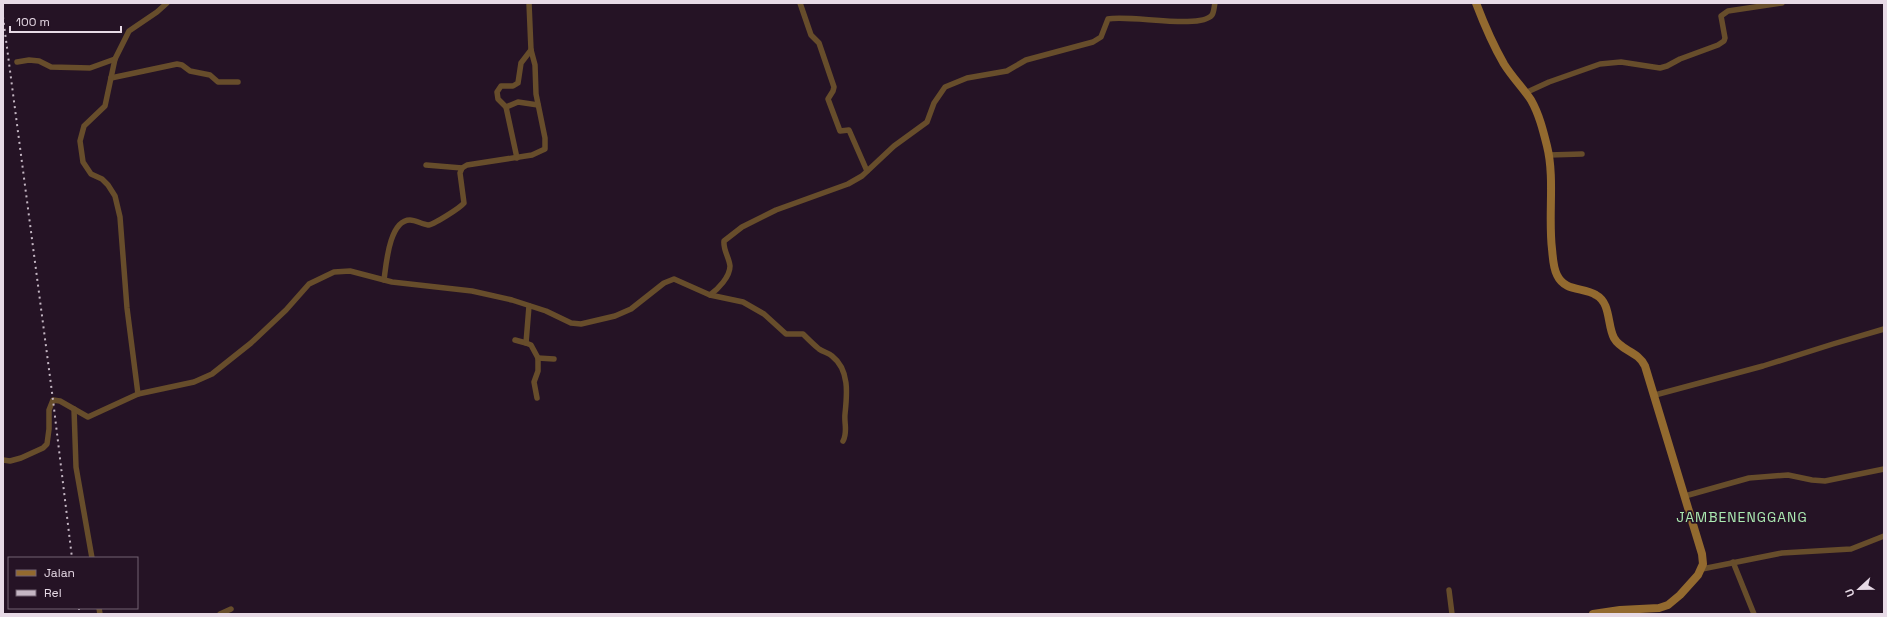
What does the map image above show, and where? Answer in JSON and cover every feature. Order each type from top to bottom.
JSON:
[{"type":"street","points":[[138,394],[127,308],[120,217],[115,196],[102,179],[91,174],[83,162],[81,133],[84,126],[105,106],[115,59],[129,31],[157,12],[167,3]]},
{"type":"street","points":[[426,165],[462,168],[467,165],[532,155],[545,149],[545,138],[538,105],[531,50],[529,3]]},
{"type":"street","points":[[800,3],[811,35],[819,43],[834,87],[828,99],[840,131],[849,130],[867,171]]},
{"type":"street","points":[[710,295],[717,290],[729,273],[730,266],[723,247],[724,241],[728,236],[742,226],[776,210],[848,184],[867,171],[894,146],[926,122],[934,103],[944,87],[967,78],[1007,71],[1026,60],[1093,42],[1101,37],[1108,19],[1195,21],[1210,17],[1213,14],[1215,3]]},
{"type":"street","points":[[1476,3],[1505,65],[1539,116],[1549,156],[1550,231],[1554,267],[1557,275],[1560,281],[1570,287],[1595,294],[1601,298],[1606,308],[1614,337],[1618,343],[1638,355],[1643,361],[1655,395],[1702,554],[1702,569]]},
{"type":"street","points":[[1525,93],[1549,82],[1600,64],[1621,62],[1660,68],[1667,66],[1680,59],[1718,45],[1724,41],[1721,16],[1728,11],[1782,3]]},
{"type":"street","points":[[517,158],[506,107],[498,99],[497,89],[501,86],[516,85],[519,81],[521,63],[531,50]]},
{"type":"street","points":[[18,62],[29,60],[39,61],[51,67],[90,68],[115,59]]},
{"type":"street","points":[[111,78],[177,64],[182,65],[190,71],[208,74],[218,82],[238,82]]},
{"type":"street","points":[[506,107],[518,102],[538,105]]},
{"type":"street","points":[[1549,156],[1582,154]]},
{"type":"street","points":[[384,280],[388,250],[399,227],[406,221],[410,220],[433,224],[452,213],[464,203],[460,173],[462,168]]},
{"type":"street","points":[[3,460],[10,461],[21,458],[43,448],[47,444],[50,429],[49,410],[54,400],[88,416],[96,414],[104,408],[138,394],[194,382],[212,374],[251,343],[286,310],[309,284],[334,272],[350,271],[384,280],[472,291],[512,300],[571,323],[581,324],[615,316],[631,309],[664,283],[674,278],[710,295],[743,302],[764,314],[786,334],[803,334],[820,350],[832,356],[840,365],[846,382],[847,401],[844,421],[846,435],[843,441]]},
{"type":"street","points":[[526,343],[529,306]]},
{"type":"street","points":[[1655,395],[1763,366],[1884,329]]},
{"type":"street","points":[[515,340],[531,345],[538,358],[538,371],[534,382],[536,398]]},
{"type":"street","points":[[538,358],[554,359]]},
{"type":"street","points":[[74,409],[76,467],[92,557]]},
{"type":"street","points":[[1685,496],[1749,478],[1788,476],[1825,481],[1884,469]]},
{"type":"street","points":[[1593,614],[1620,610],[1659,608],[1668,605],[1680,595],[1702,569],[1782,553],[1851,549],[1884,536]]},
{"type":"street","points":[[1733,562],[1754,614]]},
{"type":"street","points":[[1448,590],[1452,614]]},
{"type":"street","points":[[220,614],[231,609]]},
{"type":"railway","points":[[3,17],[72,557]]},
{"type":"railway","points":[[79,609],[79,614]]},
{"type":"district","name":"JAMBENENGGANG","points":[[1742,517]]}]
